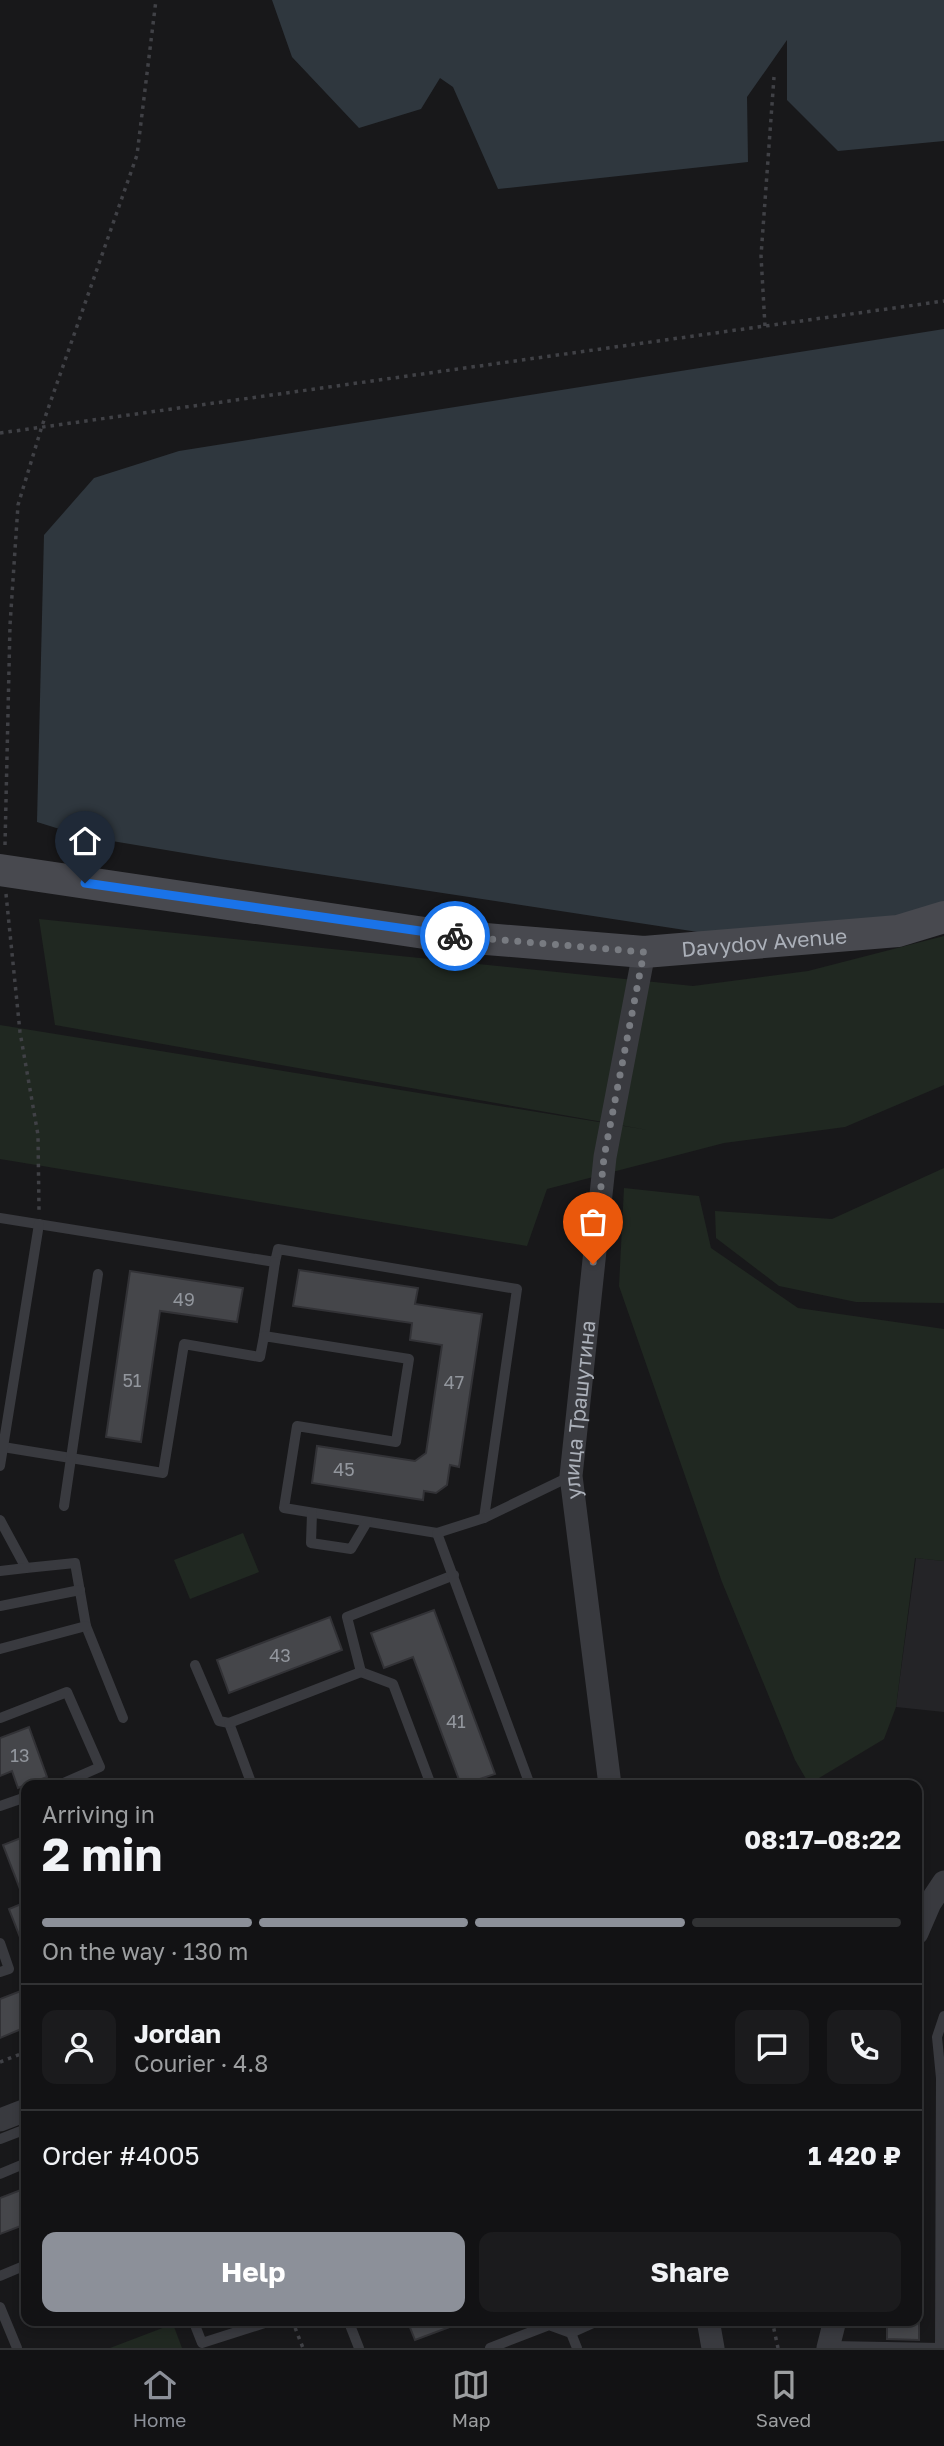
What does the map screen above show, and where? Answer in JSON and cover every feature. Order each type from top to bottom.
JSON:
[{"type":"street","name":"Davydov Avenue","points":[[2,870],[438,935],[644,952],[898,931],[944,917]]},
{"type":"street","name":"улица Трашутина","points":[[609,1780],[571,1476],[604,1157],[644,952]]},
{"type":"street","points":[[922,1921],[944,1882]]},
{"type":"street","points":[[0,2120],[21,2112]]},
{"type":"street","points":[[709,2326],[713,2348]]},
{"type":"street","points":[[829,2347],[834,2326]]},
{"type":"lane","points":[[0,1218],[275,1262]]},
{"type":"lane","points":[[0,1466],[39,1224]]},
{"type":"lane","points":[[3,1447],[163,1473],[184,1344],[260,1357],[278,1249],[517,1289],[484,1518]]},
{"type":"lane","points":[[64,1507],[98,1274]]},
{"type":"lane","points":[[264,1336],[409,1359],[396,1442],[297,1426],[284,1508],[438,1533],[484,1518],[571,1476]]},
{"type":"lane","points":[[312,1513],[312,1543],[351,1549],[367,1522]]},
{"type":"lane","points":[[0,1520],[26,1569]]},
{"type":"lane","points":[[438,1533],[528,1780]]},
{"type":"lane","points":[[0,1571],[75,1563],[86,1626],[123,1718]]},
{"type":"lane","points":[[362,1672],[347,1617],[454,1576]]},
{"type":"lane","points":[[0,1606],[80,1590]]},
{"type":"lane","points":[[0,1649],[86,1626]]},
{"type":"lane","points":[[195,1665],[219,1721],[229,1723],[362,1672],[393,1684],[429,1780]]},
{"type":"lane","points":[[0,1718],[67,1692],[100,1767],[70,1780]]},
{"type":"lane","points":[[229,1723],[250,1780]]},
{"type":"lane","points":[[0,1806],[21,1799]]},
{"type":"lane","points":[[0,1943],[9,1969],[0,1972]]},
{"type":"lane","points":[[829,2347],[940,2348],[942,2078],[937,2036],[944,2016]]},
{"type":"lane","points":[[0,2139],[21,2131]]},
{"type":"lane","points":[[0,2174],[21,2165]]},
{"type":"lane","points":[[0,2276],[21,2267]]},
{"type":"lane","points":[[0,2306],[17,2348]]},
{"type":"lane","points":[[195,2326],[202,2343],[256,2326]]},
{"type":"lane","points":[[350,2326],[359,2348]]},
{"type":"lane","points":[[490,2348],[546,2326]]},
{"type":"lane","points":[[552,2326],[571,2333],[587,2326]]},
{"type":"lane","points":[[571,2333],[577,2348]]},
{"type":"path","points":[[39,1224],[38,1135],[20,1032],[2,870],[10,625],[18,505],[42,426],[137,155],[156,0]]},
{"type":"path","points":[[765,326],[761,256],[774,77]]},
{"type":"path","points":[[0,433],[944,302]]},
{"type":"path","points":[[0,2062],[21,2054]]},
{"type":"path","points":[[294,2326],[303,2348]]},
{"type":"path","points":[[773,2326],[778,2348]]},
{"type":"shaded area","points":[[272,0],[944,0],[944,141],[838,151],[787,100],[787,40],[747,97],[748,162],[498,189],[453,87],[440,78],[421,109],[359,128],[292,57]]},
{"type":"shaded area","points":[[944,329],[944,903],[894,917],[711,934],[220,859],[82,836],[37,822],[44,535],[94,478],[179,451]]},
{"type":"shaded area","points":[[39,919],[693,986],[808,971],[944,936],[944,1085],[845,1127],[724,1143],[547,1189],[527,1246],[0,1159],[0,1025],[648,1130],[55,1025]]},
{"type":"shaded area","points":[[944,1168],[944,1303],[856,1302],[779,1286],[716,1238],[715,1211],[832,1219]]},
{"type":"shaded area","points":[[624,1188],[699,1196],[711,1248],[798,1308],[944,1329],[944,1561],[915,1558],[896,1707],[884,1739],[816,1780],[807,1780],[795,1760],[722,1582],[619,1286]]},
{"type":"shaded area","points":[[243,1533],[259,1572],[190,1599],[174,1560]]},
{"type":"shaded area","points":[[916,1558],[944,1561],[944,1712],[896,1707]]},
{"type":"shaded area","points":[[174,2326],[182,2348],[110,2348]]},
{"type":"building","points":[[299,1270],[418,1288],[415,1304],[482,1314],[459,1467],[450,1465],[447,1485],[436,1493],[424,1491],[423,1500],[312,1483],[317,1446],[415,1461],[426,1453],[442,1345],[410,1340],[412,1323],[293,1306]]},
{"type":"building","points":[[130,1271],[243,1288],[237,1322],[160,1311],[141,1442],[106,1437]]},
{"type":"building","points":[[434,1610],[495,1774],[480,1780],[459,1780],[413,1657],[384,1668],[371,1633]]},
{"type":"building","points":[[330,1617],[342,1650],[229,1693],[217,1660]]},
{"type":"building","points":[[29,1727],[47,1777],[21,1780],[21,1787],[18,1788],[12,1771],[0,1776],[0,1738]]},
{"type":"building","points":[[21,1838],[21,1892],[3,1845]]},
{"type":"building","points":[[21,1904],[21,1940],[9,1909]]},
{"type":"building","points":[[21,1991],[21,2029],[0,2038],[0,1999]]},
{"type":"building","points":[[21,2190],[21,2226],[0,2234],[0,2198]]},
{"type":"building","points":[[409,2326],[452,2326],[415,2340]]},
{"type":"building","points":[[887,2326],[919,2326],[919,2340],[887,2339]]},
{"type":"way so far","points":[[455,936],[644,952],[604,1157],[593,1264]]},
{"type":"route","points":[[85,883],[455,936]]}]
